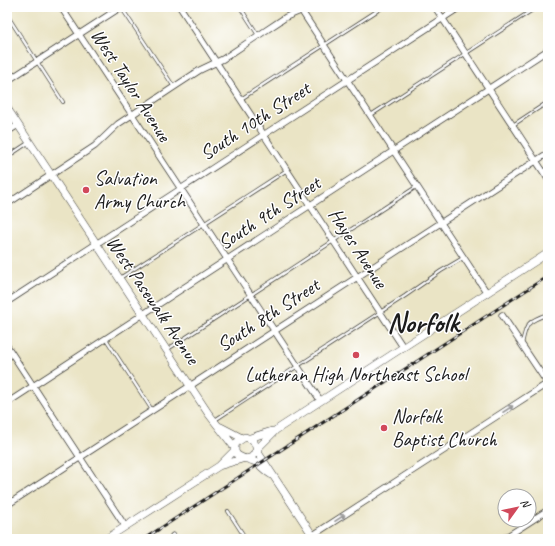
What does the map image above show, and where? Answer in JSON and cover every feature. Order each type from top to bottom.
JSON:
[{"type":"street","name":"West Taylor Avenue","points":[[61,7],[320,400]]},
{"type":"street","points":[[7,81],[121,7]]},
{"type":"street","name":"Hayes Avenue","points":[[180,7],[358,276],[403,347]]},
{"type":"street","points":[[7,204],[96,146],[118,124],[200,70],[217,63],[286,17],[301,9],[310,7]]},
{"type":"street","points":[[434,7],[548,179]]},
{"type":"street","name":"South 10th Street","points":[[7,302],[460,7]]},
{"type":"street","points":[[301,9],[487,293]]},
{"type":"street","name":"South 9th Street","points":[[7,403],[548,50]]},
{"type":"street","name":"West Pasewalk Avenue","points":[[7,108],[167,350],[235,449]]},
{"type":"street","points":[[7,132],[18,125]]},
{"type":"street","name":"South 8th Street","points":[[7,505],[548,153]]},
{"type":"street","points":[[219,466],[252,457],[276,430],[548,253]]},
{"type":"street","points":[[250,438],[255,442],[257,450],[268,466],[273,477],[312,538],[548,384],[502,314]]},
{"type":"street","points":[[7,346],[125,526]]},
{"type":"street","name":"West Pasewalk Avenue","points":[[221,428],[242,438]]},
{"type":"street","points":[[273,477],[256,463],[237,455],[235,449],[236,443],[242,438],[250,438],[276,430]]},
{"type":"street","points":[[106,539],[219,466],[235,449]]},
{"type":"street","points":[[503,539],[548,510]]},
{"type":"lane","points":[[121,7],[174,87]]},
{"type":"lane","points":[[240,7],[259,36]]},
{"type":"lane","points":[[241,99],[383,7]]},
{"type":"lane","points":[[371,115],[537,7]]},
{"type":"lane","points":[[7,15],[63,102]]},
{"type":"lane","points":[[512,125],[548,102]]},
{"type":"lane","points":[[7,157],[29,142]]},
{"type":"lane","points":[[120,278],[287,170]]},
{"type":"lane","points":[[167,350],[418,186]]},
{"type":"lane","points":[[214,420],[464,257]]},
{"type":"lane","points":[[522,345],[525,331],[532,320],[548,314]]},
{"type":"lane","points":[[105,339],[152,410]]},
{"type":"lane","points":[[228,511],[246,539]]},
{"type":"railway","points":[[144,539],[548,276]]},
{"type":"place","name":"Salvation Army Church","points":[[86,190]]},
{"type":"place","name":"Lutheran High Northeast School","points":[[356,355]]},
{"type":"place","name":"Norfolk Baptist Church","points":[[384,428]]},
{"type":"district","name":"Norfolk","points":[[423,322]]}]
